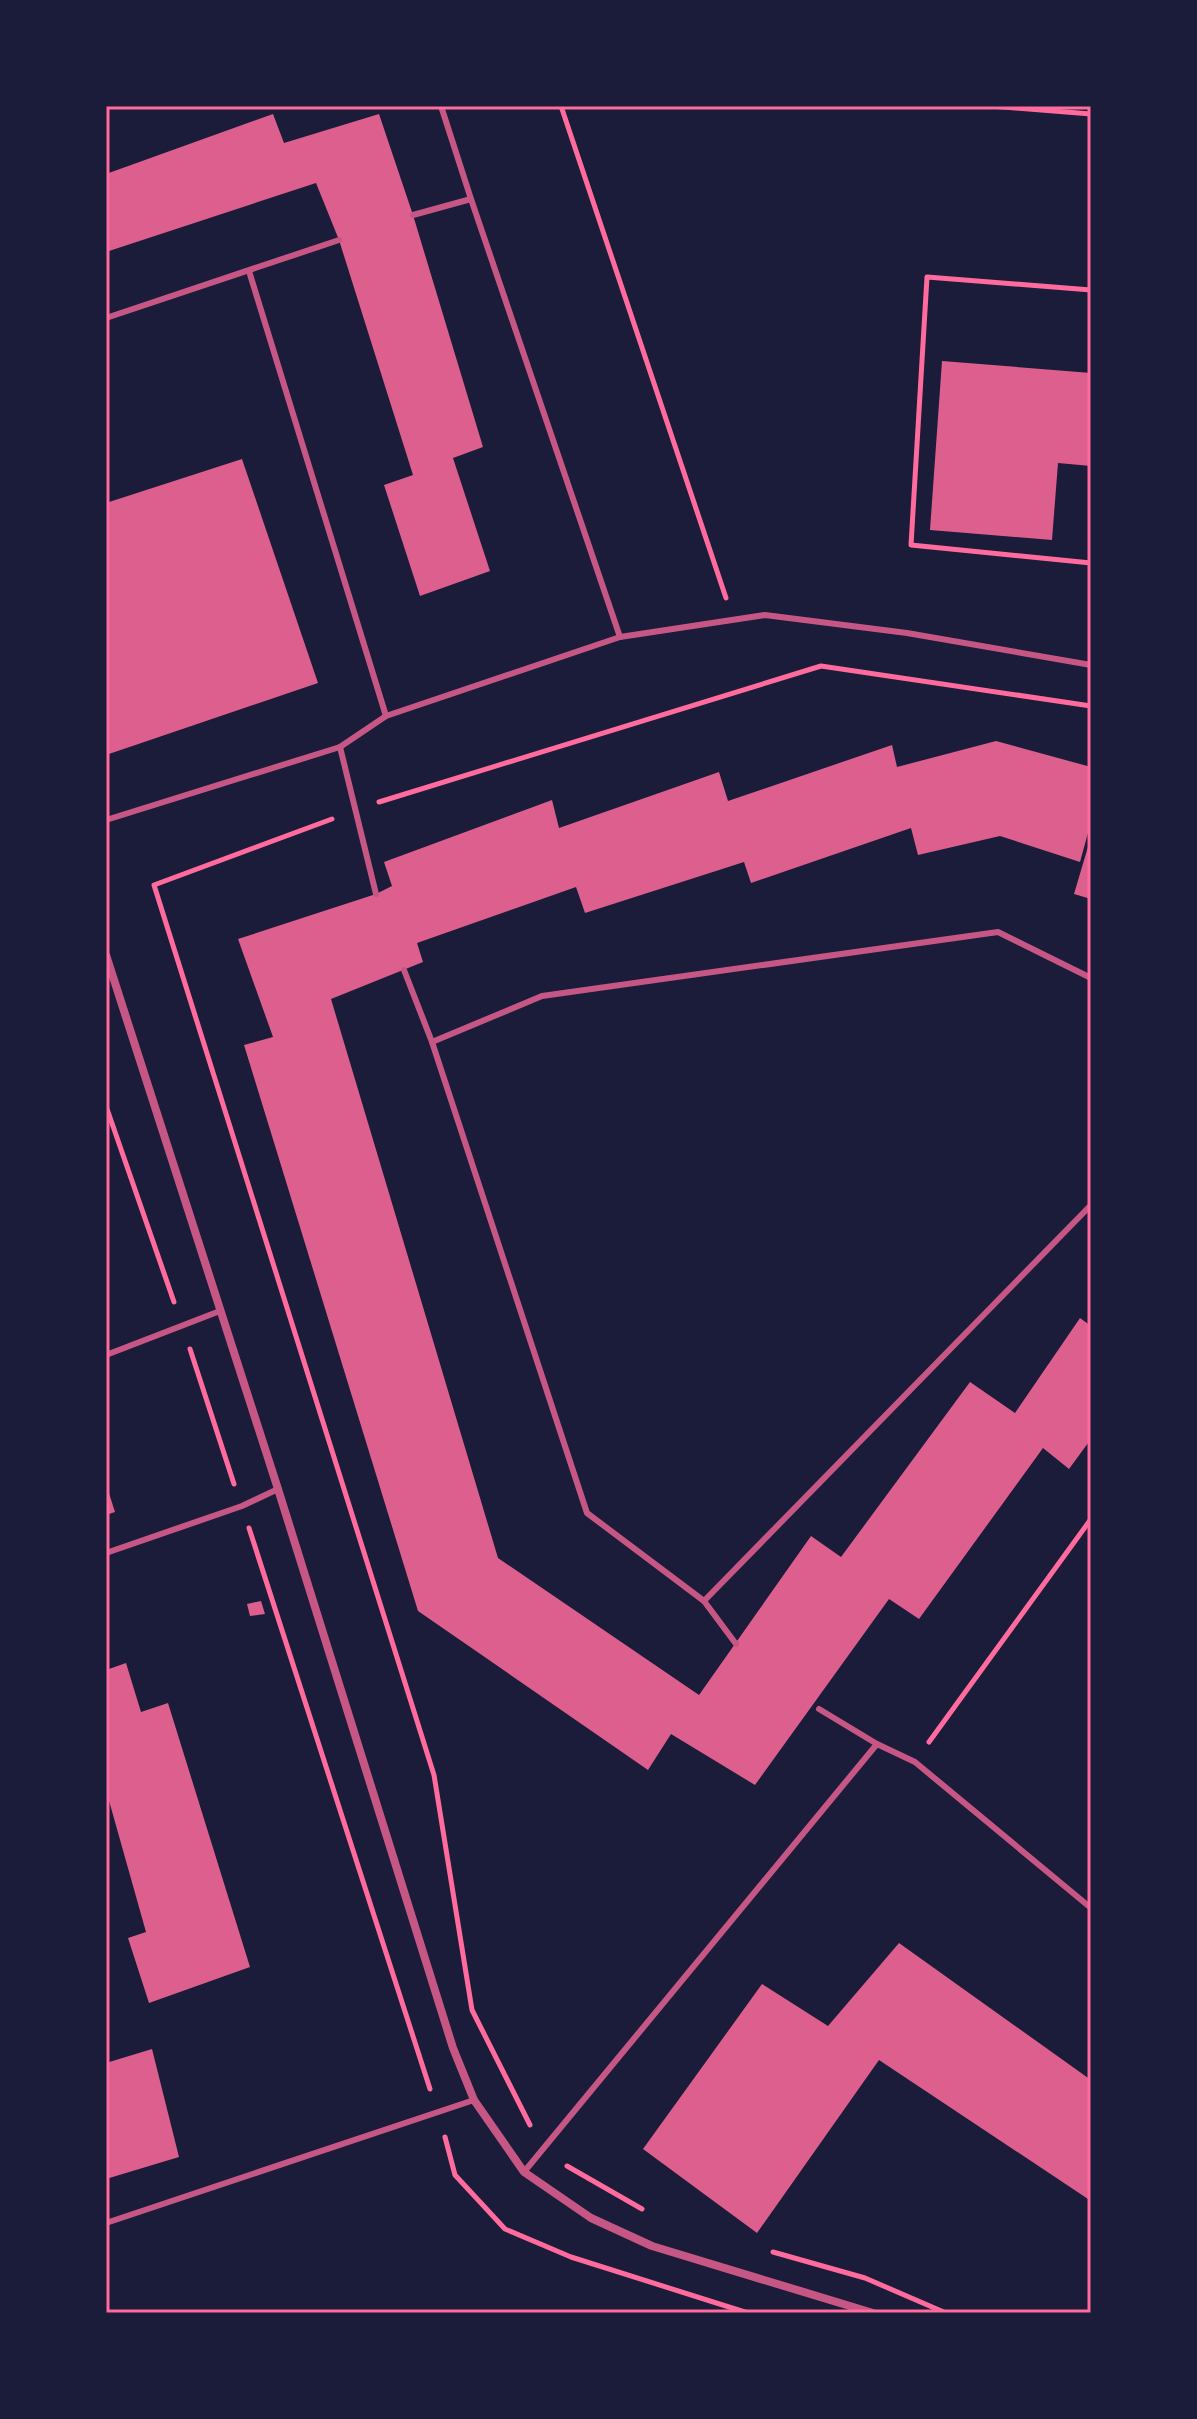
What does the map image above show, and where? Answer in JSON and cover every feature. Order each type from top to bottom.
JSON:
[{"type":"street","points":[[106,955],[453,2048],[474,2100],[524,2172],[591,2218],[652,2246],[873,2313]]},
{"type":"lane","points":[[441,106],[620,637]]},
{"type":"lane","points":[[413,215],[471,199]]},
{"type":"lane","points":[[106,318],[339,240]]},
{"type":"lane","points":[[249,271],[386,716]]},
{"type":"lane","points":[[106,820],[340,747],[386,716],[620,637],[765,615],[907,633],[1091,665]]},
{"type":"lane","points":[[340,747],[376,894]]},
{"type":"lane","points":[[432,1042],[542,996],[998,932],[1091,978]]},
{"type":"lane","points":[[404,970],[432,1042],[587,1513],[704,1601],[736,1644]]},
{"type":"lane","points":[[704,1601],[1091,1205]]},
{"type":"lane","points":[[106,1355],[220,1311]]},
{"type":"lane","points":[[106,1553],[242,1506],[278,1489]]},
{"type":"lane","points":[[819,1709],[877,1744],[915,1762],[1091,1908]]},
{"type":"lane","points":[[524,2172],[877,1744]]},
{"type":"lane","points":[[106,2223],[474,2100]]},
{"type":"path","points":[[561,106],[734,620]]},
{"type":"path","points":[[991,106],[1091,114]]},
{"type":"path","points":[[1091,290],[927,277],[911,545],[1091,563]]},
{"type":"path","points":[[106,1106],[183,1327],[438,2111]]},
{"type":"path","points":[[915,1762],[1091,1519]]},
{"type":"path","points":[[543,2152],[645,2211]]},
{"type":"path","points":[[761,2248],[865,2278],[946,2313]]},
{"type":"building","points":[[273,114],[284,143],[379,114],[483,447],[453,458],[490,571],[420,596],[384,485],[413,475],[339,240],[316,183],[106,252],[106,174]]},
{"type":"building","points":[[942,361],[1091,373],[1091,466],[1058,463],[1052,540],[930,530]]},
{"type":"building","points":[[242,459],[318,683],[106,755],[106,503]]},
{"type":"building","points":[[996,741],[1091,767],[1091,822],[1080,862],[1000,836],[918,855],[911,828],[751,883],[744,862],[585,913],[576,887],[417,943],[423,962],[331,999],[498,1558],[699,1695],[811,1536],[841,1557],[970,1382],[1015,1413],[1080,1318],[1091,1326],[1091,1439],[1069,1469],[1043,1448],[919,1619],[889,1599],[755,1785],[671,1734],[648,1770],[418,1611],[244,1045],[273,1037],[238,939],[376,894],[392,886],[384,862],[552,800],[559,828],[719,772],[728,801],[892,745],[897,767]]},
{"type":"building","points":[[1091,840],[1091,899],[1074,894]]},
{"type":"building","points":[[106,1484],[115,1512],[106,1515]]},
{"type":"building","points":[[261,1601],[265,1614],[250,1616],[247,1604]]},
{"type":"building","points":[[126,1663],[141,1712],[168,1703],[250,1967],[149,2003],[128,1938],[146,1932],[106,1790],[106,1670]]},
{"type":"building","points":[[899,1943],[1091,2080],[1091,2201],[879,2060],[757,2233],[643,2149],[762,1984],[828,2026]]},
{"type":"building","points":[[152,2049],[179,2157],[106,2179],[106,2063]]}]
